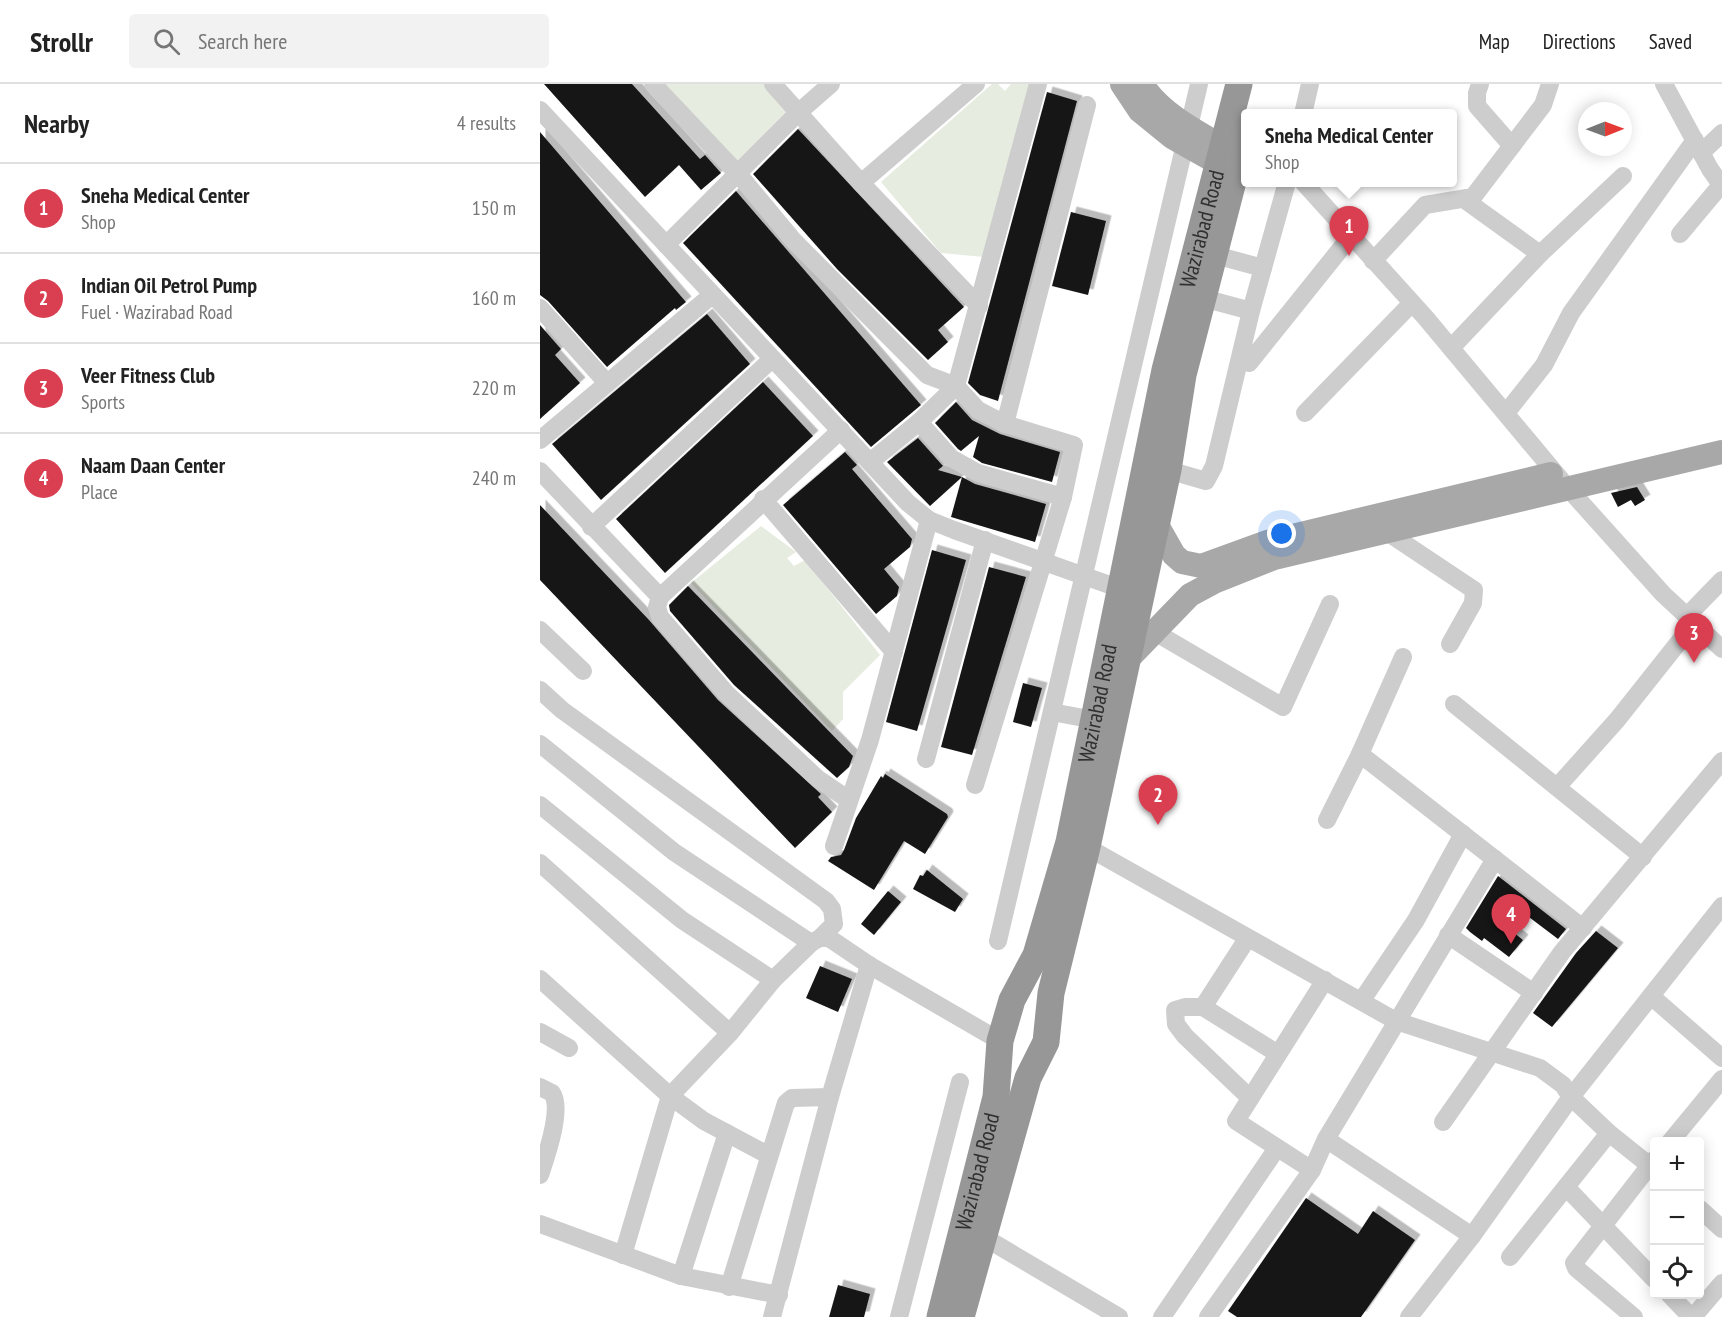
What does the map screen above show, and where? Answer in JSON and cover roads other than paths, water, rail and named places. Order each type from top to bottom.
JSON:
[{"type":"highway","name":"Wazirabad Road","points":[[940,1317],[996,1096],[1000,1041],[1012,1000],[1024,982],[1036,955],[1069,843],[1165,370],[1239,84]]},
{"type":"highway","points":[[1251,109],[1258,84]]},
{"type":"highway","name":"Wazirabad Road","points":[[961,1317],[1028,1078],[1046,1042],[1050,1008],[1157,525],[1183,375],[1241,148]]},
{"type":"highway","points":[[1024,982],[1022,1028],[1030,1029],[1040,1024],[1050,1008]]},
{"type":"main road","points":[[1122,84],[1140,111],[1220,155]]},
{"type":"main road","points":[[1142,84],[1186,135]]},
{"type":"main road","points":[[1128,659],[1190,595],[1216,581],[1274,558],[1384,530],[1722,436]]},
{"type":"main road","points":[[1157,525],[1174,555],[1182,562],[1201,566],[1278,539],[1562,480],[1722,452]]},
{"type":"street","points":[[653,84],[739,175],[793,240],[927,375],[956,386],[978,410],[1005,424],[1074,445],[1063,497],[975,785]]},
{"type":"street","points":[[773,84],[861,183],[980,306]]},
{"type":"street","points":[[666,245],[739,175],[799,112],[831,84]]},
{"type":"street","points":[[861,183],[976,84]]},
{"type":"street","points":[[870,462],[919,422],[956,386],[980,306],[1038,84]]},
{"type":"street","points":[[998,941],[1199,84]]},
{"type":"street","points":[[1304,109],[1310,84]]},
{"type":"street","points":[[1480,84],[1477,106],[1512,146]]},
{"type":"street","points":[[1373,261],[1425,205],[1473,197],[1543,105],[1550,84]]},
{"type":"street","points":[[1664,84],[1722,186],[1680,234]]},
{"type":"street","points":[[1005,424],[1086,105]]},
{"type":"street","points":[[540,110],[908,503],[929,520],[1121,589]]},
{"type":"street","points":[[1506,413],[1544,365],[1571,313],[1698,147],[1722,133]]},
{"type":"street","points":[[1451,348],[1540,254],[1623,176]]},
{"type":"street","points":[[1168,470],[1206,481],[1214,466],[1251,311],[1286,187]]},
{"type":"street","points":[[1307,187],[1412,303],[1562,480],[1663,594],[1722,649]]},
{"type":"street","points":[[1465,200],[1540,254]]},
{"type":"street","points":[[1249,363],[1351,236]]},
{"type":"street","points":[[1215,255],[1263,268]]},
{"type":"street","points":[[540,440],[712,295]]},
{"type":"street","points":[[1203,298],[1251,311]]},
{"type":"street","points":[[1305,413],[1412,303]]},
{"type":"street","points":[[540,308],[607,383]]},
{"type":"street","points":[[591,526],[772,359]]},
{"type":"street","points":[[919,422],[951,458],[978,473],[1063,497]]},
{"type":"street","points":[[841,430],[763,499],[660,597],[657,607],[660,617],[726,693],[818,780],[849,800]]},
{"type":"street","points":[[540,471],[660,597]]},
{"type":"street","points":[[763,499],[894,652]]},
{"type":"street","points":[[834,846],[870,740],[929,520]]},
{"type":"street","points":[[1384,530],[1474,590],[1473,603],[1450,644]]},
{"type":"street","points":[[926,759],[985,540]]},
{"type":"street","points":[[1557,788],[1617,720],[1722,580]]},
{"type":"street","points":[[1153,631],[1283,707],[1330,604]]},
{"type":"street","points":[[540,630],[583,671]]},
{"type":"street","points":[[1327,820],[1360,754],[1403,657]]},
{"type":"street","points":[[540,690],[562,710],[826,901],[832,909],[834,924],[773,980],[730,1033],[670,1096],[623,1255]]},
{"type":"street","points":[[1454,704],[1643,857]]},
{"type":"street","points":[[1052,712],[1094,720]]},
{"type":"street","points":[[540,744],[674,852],[815,941],[829,938],[869,965],[1000,1041]]},
{"type":"street","points":[[1360,754],[1583,928]]},
{"type":"street","points":[[1443,1122],[1583,928],[1722,761]]},
{"type":"street","points":[[540,805],[682,920],[773,980]]},
{"type":"street","points":[[1362,1000],[1416,920],[1463,834]]},
{"type":"street","points":[[1087,847],[1396,1021],[1493,1050],[1540,1068],[1563,1085],[1571,1097],[1609,1133],[1650,1163]]},
{"type":"street","points":[[1208,1317],[1312,1170],[1326,1139],[1495,859]]},
{"type":"street","points":[[540,863],[730,1033]]},
{"type":"street","points":[[1409,1317],[1472,1236],[1571,1097],[1722,906]]},
{"type":"street","points":[[1448,935],[1534,993]]},
{"type":"street","points":[[1203,1006],[1247,939]]},
{"type":"street","points":[[772,1317],[830,1098],[869,965]]},
{"type":"street","points":[[540,979],[670,1096],[704,1120],[768,1155]]},
{"type":"street","points":[[1312,1170],[1236,1121],[1325,980]]},
{"type":"street","points":[[1651,996],[1722,1058]]},
{"type":"street","points":[[1250,1098],[1185,1036],[1176,1024],[1175,1011],[1185,1007],[1203,1006],[1278,1054]]},
{"type":"street","points":[[540,1032],[569,1048]]},
{"type":"street","points":[[1674,1137],[1722,1079]]},
{"type":"street","points":[[899,1317],[960,1082]]},
{"type":"street","points":[[540,1087],[552,1093],[556,1099],[553,1119],[554,1134],[540,1176]]},
{"type":"street","points":[[729,1287],[768,1155],[786,1103],[792,1098],[830,1098]]},
{"type":"street","points":[[540,1140],[546,1124],[553,1119]]},
{"type":"street","points":[[681,1276],[727,1133]]},
{"type":"street","points":[[1510,1257],[1609,1133]]},
{"type":"street","points":[[1326,1139],[1472,1236]]},
{"type":"street","points":[[1162,1317],[1277,1148]]},
{"type":"street","points":[[1634,1317],[1576,1268],[1574,1263],[1650,1169]]},
{"type":"street","points":[[1566,1187],[1650,1275]]},
{"type":"street","points":[[1704,1213],[1722,1229]]},
{"type":"street","points":[[540,1224],[681,1276],[779,1295]]},
{"type":"street","points":[[982,1236],[1119,1317]]},
{"type":"street","points":[[1674,1299],[1692,1317],[1722,1283]]},
{"type":"place","name":"Sneha Medical Center","points":[[1349,256]]},
{"type":"place","name":"Veer Fitness Club","points":[[1694,663]]},
{"type":"place","name":"Indian Oil Petrol Pump","points":[[1158,825]]},
{"type":"place","name":"Naam Daan Center","points":[[1511,944]]}]
